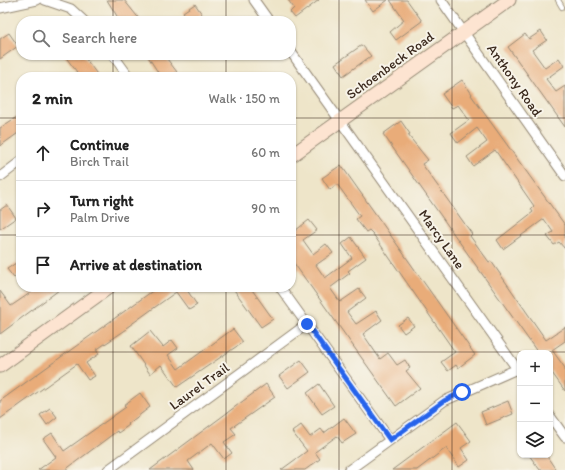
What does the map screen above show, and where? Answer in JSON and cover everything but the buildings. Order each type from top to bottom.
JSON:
[{"type":"main road","name":"Schoenbeck Road","points":[[296,152],[509,0]]},
{"type":"main road","points":[[0,366],[102,292]]},
{"type":"street","points":[[0,8],[34,0]]},
{"type":"street","points":[[45,0],[57,2],[71,9],[79,16]]},
{"type":"street","points":[[254,0],[265,16]]},
{"type":"street","name":"Anthony Road","points":[[442,0],[565,176]]},
{"type":"street","name":"Marcy Lane","points":[[296,59],[517,368]]},
{"type":"street","points":[[117,60],[125,72]]},
{"type":"street","points":[[0,176],[16,165]]},
{"type":"street","points":[[284,292],[390,440]]},
{"type":"street","name":"Laurel Trail","points":[[108,470],[307,324]]},
{"type":"street","points":[[349,470],[444,401],[517,372]]},
{"type":"street","points":[[553,420],[565,437]]},
{"type":"lane","points":[[558,0],[562,7]]},
{"type":"route","points":[[307,324],[390,440],[444,401],[462,392]]}]
